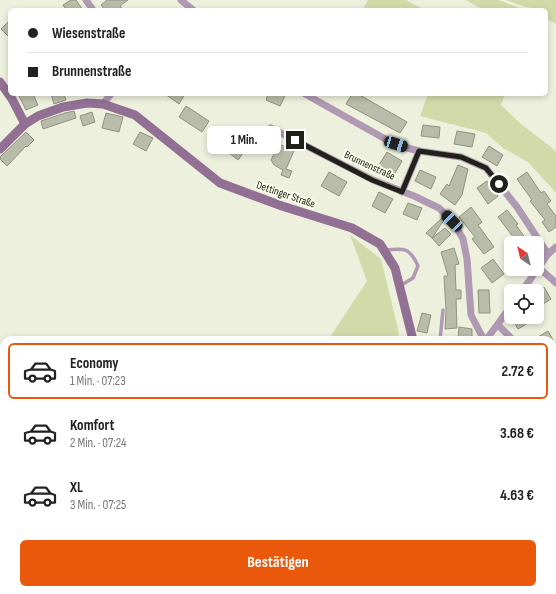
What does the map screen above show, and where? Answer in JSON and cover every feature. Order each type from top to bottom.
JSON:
[{"type":"street","points":[[181,0],[190,8]]},
{"type":"street","points":[[0,82],[8,93]]},
{"type":"street","points":[[10,96],[25,124]]},
{"type":"street","points":[[103,104],[109,96]]},
{"type":"street","points":[[309,96],[396,144],[419,151],[461,157],[486,168],[517,207],[548,254]]},
{"type":"street","name":"Dettinger Straße","points":[[0,149],[25,124],[38,116],[63,107],[87,103],[103,104],[135,115],[220,183],[282,206],[352,228],[380,244],[395,268],[412,336]]},
{"type":"street","name":"Brunnenstraße","points":[[271,128],[372,180],[414,196],[439,208],[454,223],[463,239],[471,315],[483,336]]},
{"type":"street","points":[[402,192],[419,151]]},
{"type":"street","points":[[544,260],[548,254],[556,247]]},
{"type":"street","points":[[544,273],[556,284]]},
{"type":"street","points":[[488,336],[504,316]]},
{"type":"street","points":[[498,325],[510,336]]},
{"type":"lane","points":[[384,250],[403,248],[414,257],[418,266],[413,278],[400,286]]},
{"type":"lane","points":[[440,336],[443,310]]},
{"type":"green space","points":[[368,0],[406,0],[421,8],[363,8]]},
{"type":"green space","points":[[466,0],[499,0],[519,8],[480,8]]},
{"type":"green space","points":[[506,0],[556,0],[556,24],[548,19],[548,8],[531,8]]},
{"type":"green space","points":[[427,96],[504,96],[501,105],[521,124],[556,151],[556,193],[528,162],[503,148],[486,133],[420,116]]},
{"type":"green space","points":[[350,235],[381,259],[399,333],[398,336],[331,336],[367,281]]},
{"type":"building","points":[[71,0],[76,0],[82,8],[65,8],[63,5]]},
{"type":"building","points":[[107,0],[128,0],[120,6],[122,8],[103,8],[101,5]]},
{"type":"building","points":[[8,22],[8,36],[1,29]]},
{"type":"building","points":[[19,96],[34,96],[38,105],[26,110]]},
{"type":"building","points":[[52,96],[65,96],[66,100],[54,104]]},
{"type":"building","points":[[168,96],[184,96],[179,104]]},
{"type":"building","points":[[267,96],[285,96],[280,106],[266,100]]},
{"type":"building","points":[[351,96],[362,96],[407,122],[400,133],[346,104]]},
{"type":"building","points":[[186,106],[209,121],[202,132],[179,117]]},
{"type":"building","points":[[74,111],[76,118],[43,129],[41,121]]},
{"type":"building","points":[[92,112],[95,122],[83,126],[80,116]]},
{"type":"building","points":[[106,113],[123,117],[119,132],[102,128]]},
{"type":"building","points":[[423,125],[440,127],[439,138],[421,136]]},
{"type":"building","points":[[457,131],[475,134],[472,147],[454,144]]},
{"type":"building","points":[[26,132],[34,140],[27,147],[26,146],[7,166],[0,159],[0,157]]},
{"type":"building","points":[[140,132],[153,138],[146,151],[133,144]]},
{"type":"building","points":[[227,136],[246,149],[238,160],[220,146]]},
{"type":"building","points":[[279,144],[294,151],[286,169],[292,171],[289,178],[281,175],[283,170],[274,165],[271,160]]},
{"type":"building","points":[[489,146],[503,155],[497,166],[482,157]]},
{"type":"building","points":[[387,152],[402,161],[394,175],[379,165]]},
{"type":"building","points":[[458,165],[468,169],[462,195],[455,205],[440,194],[447,184],[449,186]]},
{"type":"building","points":[[420,170],[436,177],[431,189],[415,181]]},
{"type":"building","points":[[329,172],[347,182],[339,196],[321,186]]},
{"type":"building","points":[[527,172],[541,193],[544,191],[551,201],[547,204],[556,216],[556,227],[549,232],[542,222],[545,220],[530,201],[532,200],[517,179]]},
{"type":"building","points":[[487,181],[498,196],[488,204],[477,188]]},
{"type":"building","points":[[379,192],[393,199],[385,213],[372,206]]},
{"type":"building","points":[[408,203],[422,208],[417,220],[403,214]]},
{"type":"building","points":[[471,207],[482,222],[478,225],[494,247],[484,254],[472,239],[475,237],[459,217]]},
{"type":"building","points":[[507,210],[518,224],[516,225],[524,236],[512,236],[498,217]]},
{"type":"building","points":[[442,218],[444,220],[432,238],[426,233]]},
{"type":"building","points":[[445,228],[451,234],[439,246],[432,238]]},
{"type":"building","points":[[454,248],[459,264],[455,265],[456,290],[461,290],[461,299],[456,299],[457,328],[445,329],[446,310],[444,276],[448,276],[441,252]]},
{"type":"building","points":[[493,259],[504,274],[492,283],[481,268]]},
{"type":"building","points":[[544,287],[551,299],[544,304]]},
{"type":"building","points":[[478,290],[489,290],[490,313],[479,313]]},
{"type":"building","points":[[422,313],[431,315],[427,333],[417,331]]},
{"type":"building","points":[[515,324],[526,324],[518,329]]},
{"type":"building","points":[[459,327],[472,329],[472,336],[458,336]]},
{"type":"building","points":[[548,331],[551,336],[540,336]]},
{"type":"route","points":[[295,140],[372,180],[402,192],[419,151],[461,157],[486,168],[499,184]]}]
